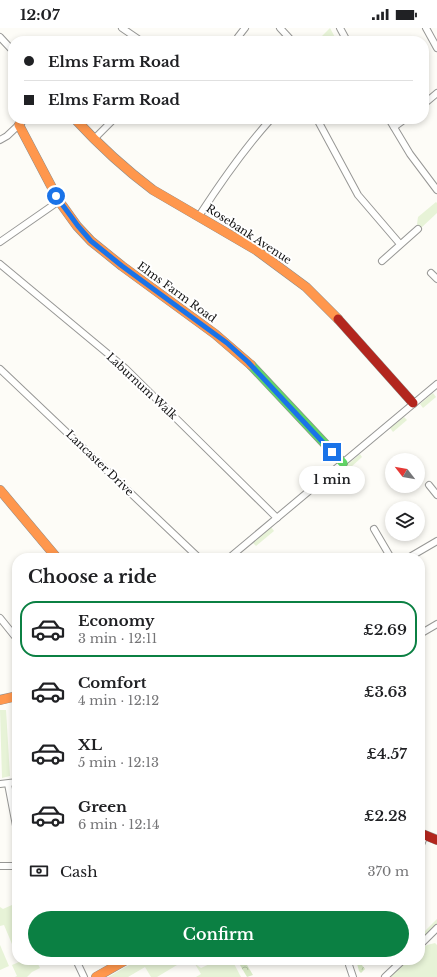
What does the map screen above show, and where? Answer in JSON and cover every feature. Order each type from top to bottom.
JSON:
[{"type":"street","points":[[122,28],[134,36]]},
{"type":"street","points":[[239,36],[245,28]]},
{"type":"street","points":[[280,28],[287,36]]},
{"type":"street","points":[[426,28],[437,48]]},
{"type":"street","points":[[0,37],[8,46]]},
{"type":"street","points":[[429,100],[437,93]]},
{"type":"street","points":[[0,140],[7,136],[20,124]]},
{"type":"street","name":"Elms Farm Road","points":[[23,124],[59,201],[91,241],[215,334],[248,362],[343,463]]},
{"type":"street","name":"Rosebank Avenue","points":[[80,124],[94,140],[153,190],[199,216],[270,260],[319,299],[414,403]]},
{"type":"street","points":[[94,140],[109,124]]},
{"type":"street","points":[[199,216],[243,152],[267,124]]},
{"type":"street","points":[[320,124],[358,195],[400,244]]},
{"type":"street","points":[[392,124],[410,154],[437,190]]},
{"type":"street","points":[[394,128],[399,124]]},
{"type":"street","points":[[0,242],[59,201]]},
{"type":"street","points":[[382,260],[418,229]]},
{"type":"street","name":"Laburnum Walk","points":[[0,264],[125,368],[277,518]]},
{"type":"street","points":[[431,273],[437,279]]},
{"type":"street","name":"Lancaster Drive","points":[[0,369],[194,553]]},
{"type":"street","points":[[235,553],[437,384]]},
{"type":"street","points":[[430,485],[437,495]]},
{"type":"street","points":[[0,490],[53,553]]},
{"type":"street","points":[[374,529],[388,553]]},
{"type":"street","points":[[417,553],[437,541]]},
{"type":"street","points":[[0,618],[12,633]]},
{"type":"street","points":[[425,631],[437,624]]},
{"type":"street","points":[[0,700],[12,697]]},
{"type":"street","points":[[0,784],[12,783]]},
{"type":"street","points":[[8,784],[12,805]]},
{"type":"street","points":[[425,835],[437,840]]},
{"type":"street","points":[[0,866],[12,866]]},
{"type":"street","points":[[425,940],[437,928]]},
{"type":"street","points":[[432,934],[437,939]]},
{"type":"street","points":[[78,965],[84,977]]},
{"type":"street","points":[[96,977],[117,965]]},
{"type":"street","points":[[349,965],[354,977]]},
{"type":"street","points":[[385,977],[398,965]]},
{"type":"green space","points":[[330,28],[334,36],[322,36]]},
{"type":"green space","points":[[436,202],[437,213],[421,228],[417,224],[418,217]]},
{"type":"green space","points":[[433,393],[436,397],[423,408],[420,404]]},
{"type":"green space","points":[[404,417],[407,420],[393,432],[390,428]]},
{"type":"green space","points":[[360,454],[362,457],[350,468],[347,465]]},
{"type":"green space","points":[[271,527],[274,531],[256,546],[253,543]]},
{"type":"green space","points":[[0,710],[6,710],[10,776],[2,778]]},
{"type":"green space","points":[[12,905],[12,944],[4,925],[0,926],[0,907],[3,909]]},
{"type":"green space","points":[[437,919],[437,924],[425,936],[425,931]]},
{"type":"green space","points":[[435,943],[437,945],[437,977],[389,977],[402,965],[425,965],[425,946]]},
{"type":"green space","points":[[0,945],[9,966],[0,970]]},
{"type":"green space","points":[[12,965],[38,965],[40,968],[32,972],[27,977],[15,977],[17,976]]},
{"type":"green space","points":[[129,965],[177,965],[157,977],[151,977],[145,967],[128,977],[108,977]]},
{"type":"green space","points":[[196,965],[201,968],[207,965],[235,965],[241,977],[196,977],[201,974]]},
{"type":"green space","points":[[240,965],[247,965],[253,975],[247,977]]},
{"type":"green space","points":[[357,965],[362,965],[365,969],[361,973]]},
{"type":"traffic: fast","points":[[251,365],[343,463]]},
{"type":"traffic: slow","points":[[80,124],[112,156],[153,190],[256,250],[306,287],[338,319]]},
{"type":"traffic: slow","points":[[19,125],[59,201],[77,226],[91,241],[122,266],[215,334],[251,365]]},
{"type":"traffic: slow","points":[[0,490],[53,553]]},
{"type":"traffic: slow","points":[[0,700],[12,697]]},
{"type":"traffic: slow","points":[[96,977],[117,965]]},
{"type":"traffic: jam","points":[[338,319],[413,403]]},
{"type":"traffic: jam","points":[[425,835],[437,840]]},
{"type":"route","points":[[56,196],[91,241],[122,266],[227,343],[248,362],[332,452]]}]
